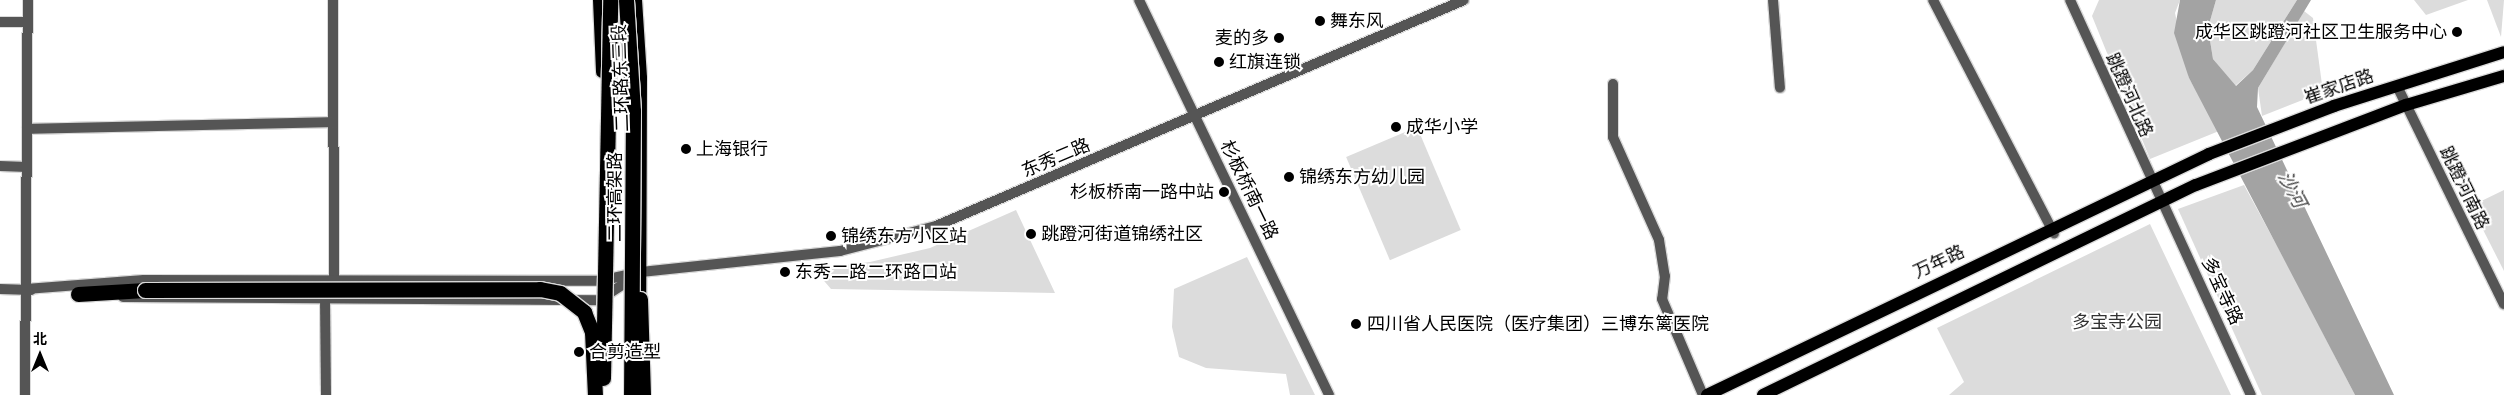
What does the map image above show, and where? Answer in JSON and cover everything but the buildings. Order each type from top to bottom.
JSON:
[{"type":"highway","name":"二环高架路","points":[[600,395],[610,0]]},
{"type":"highway","name":"二环高架路","points":[[626,0],[633,110],[632,395]]},
{"type":"highway","points":[[633,258],[644,321],[643,395]]},
{"type":"highway","points":[[78,294],[145,290],[540,289],[560,293],[584,312],[592,332],[595,395]]},
{"type":"main road","name":"二环路东三段","points":[[599,0],[603,77],[599,281],[600,395]]},
{"type":"main road","name":"二环路东三段","points":[[636,0],[641,272],[637,395]]},
{"type":"main road","name":"崔家店路","points":[[2188,164],[2312,114],[2504,52]]},
{"type":"main road","points":[[1763,395],[2196,185],[2406,105],[2504,76]]},
{"type":"main road","name":"万年路","points":[[1707,395],[2053,231],[2188,164]]},
{"type":"street","points":[[25,395],[28,0]]},
{"type":"street","points":[[333,0],[334,280]]},
{"type":"street","name":"杉板桥南一路","points":[[1139,0],[1329,395]]},
{"type":"street","name":"东秀二路","points":[[26,290],[144,280],[599,281],[641,272],[840,251],[892,240],[1196,117],[1464,0]]},
{"type":"street","points":[[1773,0],[1780,88]]},
{"type":"street","points":[[1933,0],[2053,231]]},
{"type":"street","name":"跳蹬河北路","points":[[2070,0],[2160,202]]},
{"type":"street","points":[[0,22],[28,22]]},
{"type":"street","points":[[1612,84],[1613,137],[1659,240],[1665,276],[1662,299],[1703,395]]},
{"type":"street","name":"跳蹬河南路","points":[[2397,86],[2504,304]]},
{"type":"street","points":[[27,129],[333,122]]},
{"type":"street","points":[[0,166],[27,167]]},
{"type":"street","name":"多宝寺路","points":[[2160,202],[2250,395]]},
{"type":"street","points":[[0,289],[146,299],[599,300],[641,272]]},
{"type":"street","points":[[325,298],[326,395]]},
{"type":"green space","points":[[2099,0],[2180,0],[2175,13],[2189,78],[2219,131],[2150,159],[2092,16]]},
{"type":"green space","points":[[2216,0],[2297,0],[2253,70],[2235,86],[2213,59],[2208,28]]},
{"type":"green space","points":[[2414,0],[2468,0],[2426,15]]},
{"type":"green space","points":[[2487,0],[2504,0],[2501,37]]},
{"type":"green space","points":[[2304,11],[2313,18],[2323,92],[2262,116],[2258,88]]},
{"type":"green space","points":[[1417,127],[1461,230],[1390,260],[1346,157]]},
{"type":"green space","points":[[2244,185],[2355,395],[2262,395],[2178,209]]},
{"type":"green space","points":[[2504,190],[2504,271],[2471,206]]},
{"type":"green space","points":[[1016,210],[1055,293],[831,289],[813,268],[870,262],[930,248]]},
{"type":"green space","name":"多宝寺公园","points":[[2150,224],[2231,395],[1949,395],[1964,382],[1937,328]]},
{"type":"green space","points":[[1247,257],[1315,395],[1290,395],[1286,374],[1206,368],[1179,357],[1172,327],[1174,289]]},
{"type":"water","name":"沙河","points":[[2180,0],[2216,0],[2208,28],[2213,59],[2236,86],[2253,70],[2297,0],[2311,0],[2258,88],[2257,107],[2394,395],[2355,395],[2189,78],[2174,33]]},
{"type":"place","name":"舞东风","points":[[1320,21]]},
{"type":"place","name":"成华区跳蹬河社区卫生服务中心","points":[[2457,32]]},
{"type":"place","name":"麦的多","points":[[1279,38]]},
{"type":"place","name":"红旗连锁","points":[[1219,62]]},
{"type":"place","name":"成华小学","points":[[1396,127]]},
{"type":"place","name":"上海银行","points":[[686,149]]},
{"type":"place","name":"锦绣东方幼儿园","points":[[1289,177]]},
{"type":"place","name":"杉板桥南一路中站","points":[[1224,192]]},
{"type":"place","name":"跳蹬河街道锦绣社区","points":[[1031,234]]},
{"type":"place","name":"锦绣东方小区站","points":[[831,236]]},
{"type":"place","name":"东秀二路二环路口站","points":[[785,272]]},
{"type":"place","name":"四川省人民医院（医疗集团）三博东篱医院","points":[[1356,324]]},
{"type":"place","name":"合剪造型","points":[[579,352]]}]
